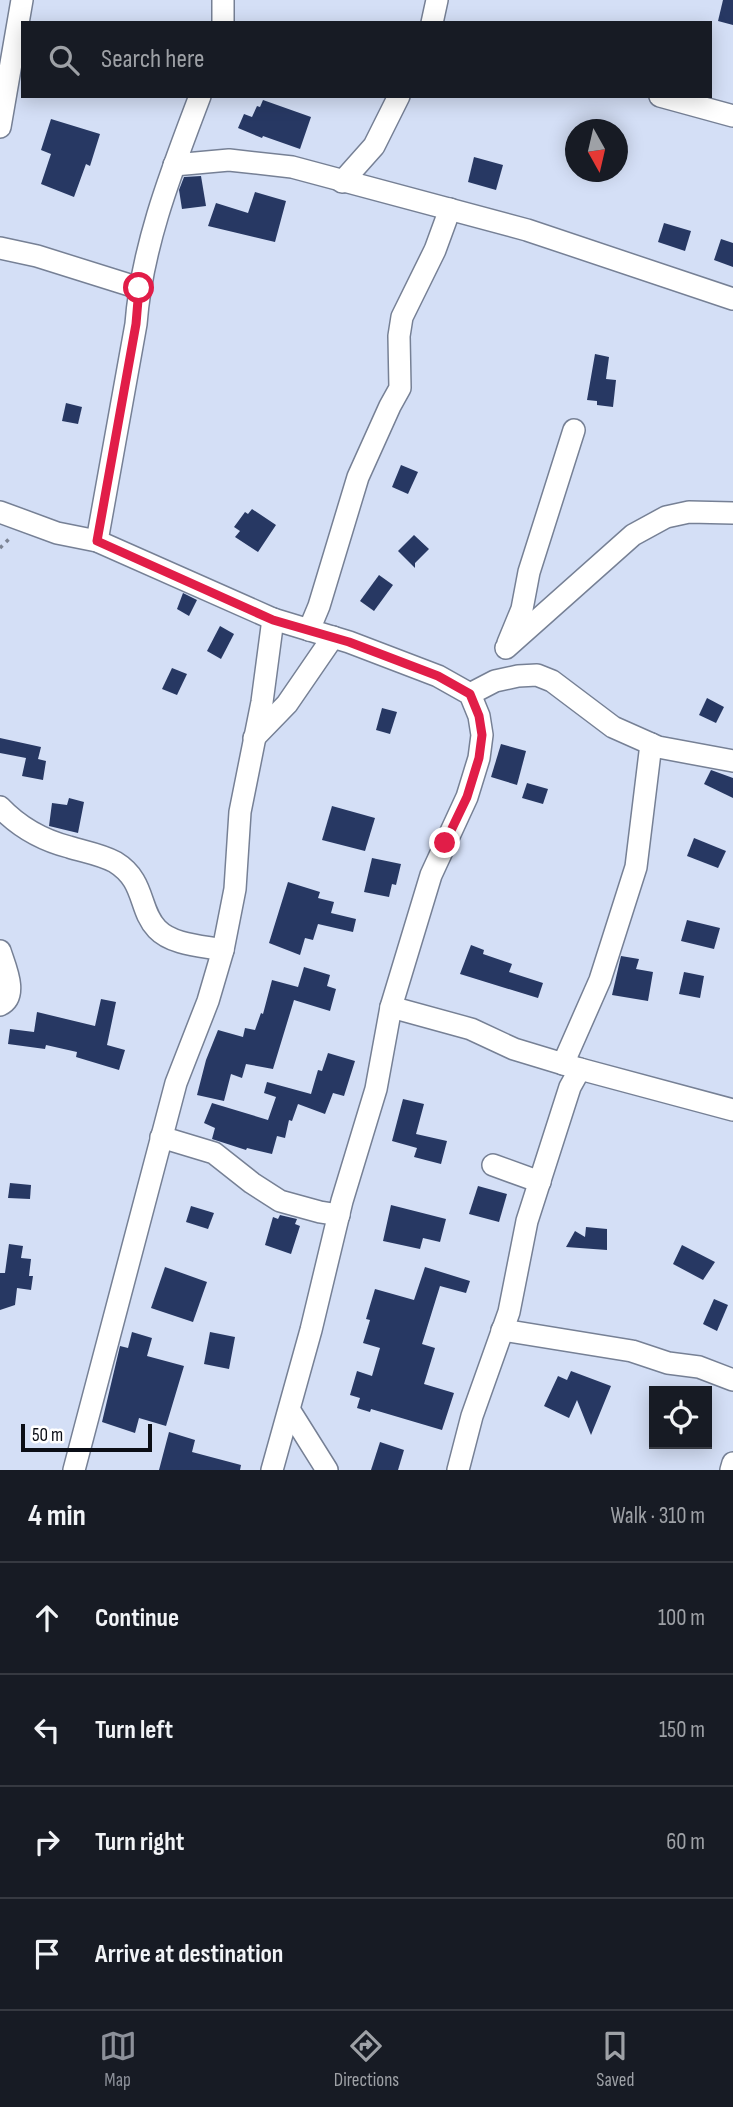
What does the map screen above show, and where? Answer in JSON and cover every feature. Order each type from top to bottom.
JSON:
[{"type":"street","points":[[0,127],[22,0]]},
{"type":"street","points":[[223,0],[223,21]]},
{"type":"street","points":[[432,21],[437,0]]},
{"type":"street","points":[[97,541],[136,324],[139,288],[156,217],[199,98]]},
{"type":"street","points":[[342,182],[374,146],[398,98]]},
{"type":"street","points":[[667,98],[733,116]]},
{"type":"street","points":[[174,165],[202,161],[258,162],[292,167],[577,245],[733,299]]},
{"type":"street","points":[[309,630],[319,606],[358,477],[400,388],[399,336],[402,317],[435,250],[450,209]]},
{"type":"street","points":[[0,248],[37,256],[139,288]]},
{"type":"street","points":[[504,680],[502,659],[522,609],[529,572],[574,429]]},
{"type":"street","points":[[0,512],[57,533],[97,541],[273,620],[333,637],[438,676],[470,694],[479,716],[482,735],[479,758],[467,797],[431,874],[391,1007],[376,1089],[339,1215],[290,1411],[272,1470]]},
{"type":"street","points":[[506,648],[633,535],[666,517],[689,512],[733,513]]},
{"type":"street","points":[[74,1470],[176,1083],[208,1001],[223,950],[235,888],[240,812],[273,620]]},
{"type":"street","points":[[254,737],[287,704],[333,637]]},
{"type":"street","points":[[470,694],[518,676],[537,675],[552,681],[613,727],[651,744],[693,756],[733,761]]},
{"type":"street","points":[[458,1470],[472,1416],[509,1312],[527,1221],[570,1087],[571,1067],[636,867],[651,744]]},
{"type":"street","points":[[3,820],[38,837],[93,853],[122,868],[130,874],[142,895],[149,917],[158,930],[179,941],[223,950]]},
{"type":"street","points":[[0,951],[10,994],[6,1002],[0,1004]]},
{"type":"street","points":[[391,1007],[471,1029],[514,1049],[571,1067],[733,1110]]},
{"type":"street","points":[[161,1137],[214,1153],[280,1201],[339,1215]]},
{"type":"street","points":[[493,1166],[540,1182]]},
{"type":"street","points":[[502,1330],[632,1351],[668,1363],[699,1367],[733,1380]]},
{"type":"street","points":[[290,1411],[327,1470]]},
{"type":"street","points":[[731,1470],[733,1463]]},
{"type":"building","points":[[723,0],[733,0],[733,25],[718,21]]},
{"type":"building","points":[[263,100],[311,117],[300,149],[238,128],[244,114],[252,117]]},
{"type":"building","points":[[51,119],[100,134],[90,166],[86,164],[74,197],[41,184],[51,154],[41,150]]},
{"type":"building","points":[[474,157],[503,165],[496,190],[468,182]]},
{"type":"building","points":[[201,176],[206,206],[182,209],[179,190],[184,177]]},
{"type":"building","points":[[255,192],[286,201],[275,242],[208,226],[216,203],[248,213]]},
{"type":"building","points":[[664,223],[691,231],[685,251],[658,242]]},
{"type":"building","points":[[721,239],[733,243],[733,267],[714,260]]},
{"type":"building","points":[[595,354],[609,357],[606,379],[616,380],[613,407],[597,405],[597,401],[587,400]]},
{"type":"building","points":[[66,403],[82,407],[78,424],[62,421]]},
{"type":"building","points":[[401,465],[418,472],[408,494],[392,487]]},
{"type":"building","points":[[252,509],[276,525],[258,552],[235,537],[240,531],[234,527],[245,512],[248,514]]},
{"type":"building","points":[[414,535],[429,549],[415,563],[415,568],[398,551]]},
{"type":"building","points":[[379,575],[393,585],[374,611],[360,601]]},
{"type":"building","points":[[183,593],[197,600],[189,616],[177,609]]},
{"type":"building","points":[[220,626],[234,634],[221,659],[207,651]]},
{"type":"building","points":[[172,668],[187,674],[177,695],[162,689]]},
{"type":"building","points":[[707,698],[724,707],[716,723],[699,715]]},
{"type":"building","points":[[382,708],[397,712],[390,734],[376,730]]},
{"type":"building","points":[[0,738],[41,747],[38,759],[46,761],[43,780],[22,776],[26,758],[0,753]]},
{"type":"building","points":[[501,744],[526,751],[517,785],[491,777]]},
{"type":"building","points":[[711,770],[733,778],[733,798],[704,784]]},
{"type":"building","points":[[527,783],[548,789],[543,804],[522,798]]},
{"type":"building","points":[[69,798],[84,802],[78,833],[49,826],[52,803],[67,805]]},
{"type":"building","points":[[332,806],[375,818],[365,851],[322,840]]},
{"type":"building","points":[[694,838],[726,851],[718,868],[687,856]]},
{"type":"building","points":[[372,858],[401,864],[396,885],[392,884],[389,897],[364,892]]},
{"type":"building","points":[[288,882],[320,892],[318,898],[334,902],[331,913],[356,919],[353,932],[318,924],[313,940],[305,938],[300,955],[269,943]]},
{"type":"building","points":[[687,920],[720,928],[714,949],[681,941]]},
{"type":"building","points":[[471,945],[484,950],[483,954],[512,964],[509,972],[543,983],[538,998],[460,974]]},
{"type":"building","points":[[621,956],[639,959],[636,969],[653,972],[648,1001],[612,995]]},
{"type":"building","points":[[304,967],[330,975],[327,986],[336,989],[330,1011],[294,1000],[273,1069],[246,1064],[242,1078],[231,1074],[224,1101],[197,1095],[206,1060],[218,1030],[243,1037],[245,1028],[255,1030],[261,1013],[263,1014],[272,980],[298,987]]},
{"type":"building","points":[[684,972],[704,976],[700,998],[679,994]]},
{"type":"building","points":[[101,999],[116,1002],[107,1045],[125,1050],[119,1070],[76,1057],[77,1052],[46,1045],[45,1049],[8,1044],[10,1029],[34,1032],[37,1012],[95,1026]]},
{"type":"building","points":[[328,1053],[355,1061],[344,1096],[333,1093],[325,1114],[298,1104],[292,1121],[289,1120],[285,1138],[277,1136],[272,1154],[247,1148],[246,1150],[212,1139],[215,1128],[204,1123],[212,1103],[268,1120],[276,1097],[264,1093],[267,1082],[311,1094],[318,1070],[322,1071]]},
{"type":"building","points":[[403,1099],[424,1104],[416,1134],[447,1141],[441,1164],[414,1157],[417,1148],[392,1141]]},
{"type":"building","points":[[10,1183],[31,1185],[30,1199],[8,1198]]},
{"type":"building","points":[[478,1186],[507,1194],[499,1222],[469,1214]]},
{"type":"building","points":[[391,1205],[446,1219],[440,1242],[423,1238],[420,1249],[383,1241]]},
{"type":"building","points":[[191,1206],[214,1213],[208,1229],[186,1222]]},
{"type":"building","points":[[280,1215],[297,1219],[295,1224],[300,1226],[291,1254],[265,1245],[273,1217],[278,1219]]},
{"type":"building","points":[[586,1227],[607,1229],[607,1250],[566,1247],[575,1231],[585,1237]]},
{"type":"building","points":[[9,1244],[23,1246],[21,1258],[31,1259],[29,1276],[33,1276],[31,1290],[17,1288],[15,1305],[0,1310],[0,1273],[5,1273]]},
{"type":"building","points":[[682,1245],[715,1262],[703,1280],[673,1264]]},
{"type":"building","points":[[165,1267],[207,1282],[193,1322],[151,1308]]},
{"type":"building","points":[[425,1267],[470,1281],[466,1293],[440,1286],[422,1344],[435,1348],[424,1384],[454,1393],[442,1430],[371,1409],[370,1412],[357,1408],[360,1398],[350,1395],[357,1371],[372,1376],[380,1348],[363,1343],[370,1320],[366,1319],[375,1289],[414,1300]]},
{"type":"building","points":[[714,1299],[728,1305],[717,1331],[703,1324]]},
{"type":"building","points":[[132,1332],[152,1338],[147,1356],[184,1366],[166,1426],[139,1418],[135,1433],[102,1422],[120,1346],[128,1348]]},
{"type":"building","points":[[210,1332],[235,1337],[229,1369],[204,1364]]},
{"type":"building","points":[[571,1371],[611,1386],[591,1435],[577,1400],[569,1418],[544,1406],[558,1376],[567,1380]]},
{"type":"building","points":[[169,1432],[195,1440],[192,1452],[241,1465],[240,1470],[159,1470]]},
{"type":"building","points":[[380,1442],[404,1450],[398,1470],[371,1470]]},
{"type":"route","points":[[139,288],[136,324],[97,541],[243,604],[273,620],[349,642],[438,676],[470,694],[479,716],[482,735],[479,758],[467,797],[445,843]]}]
